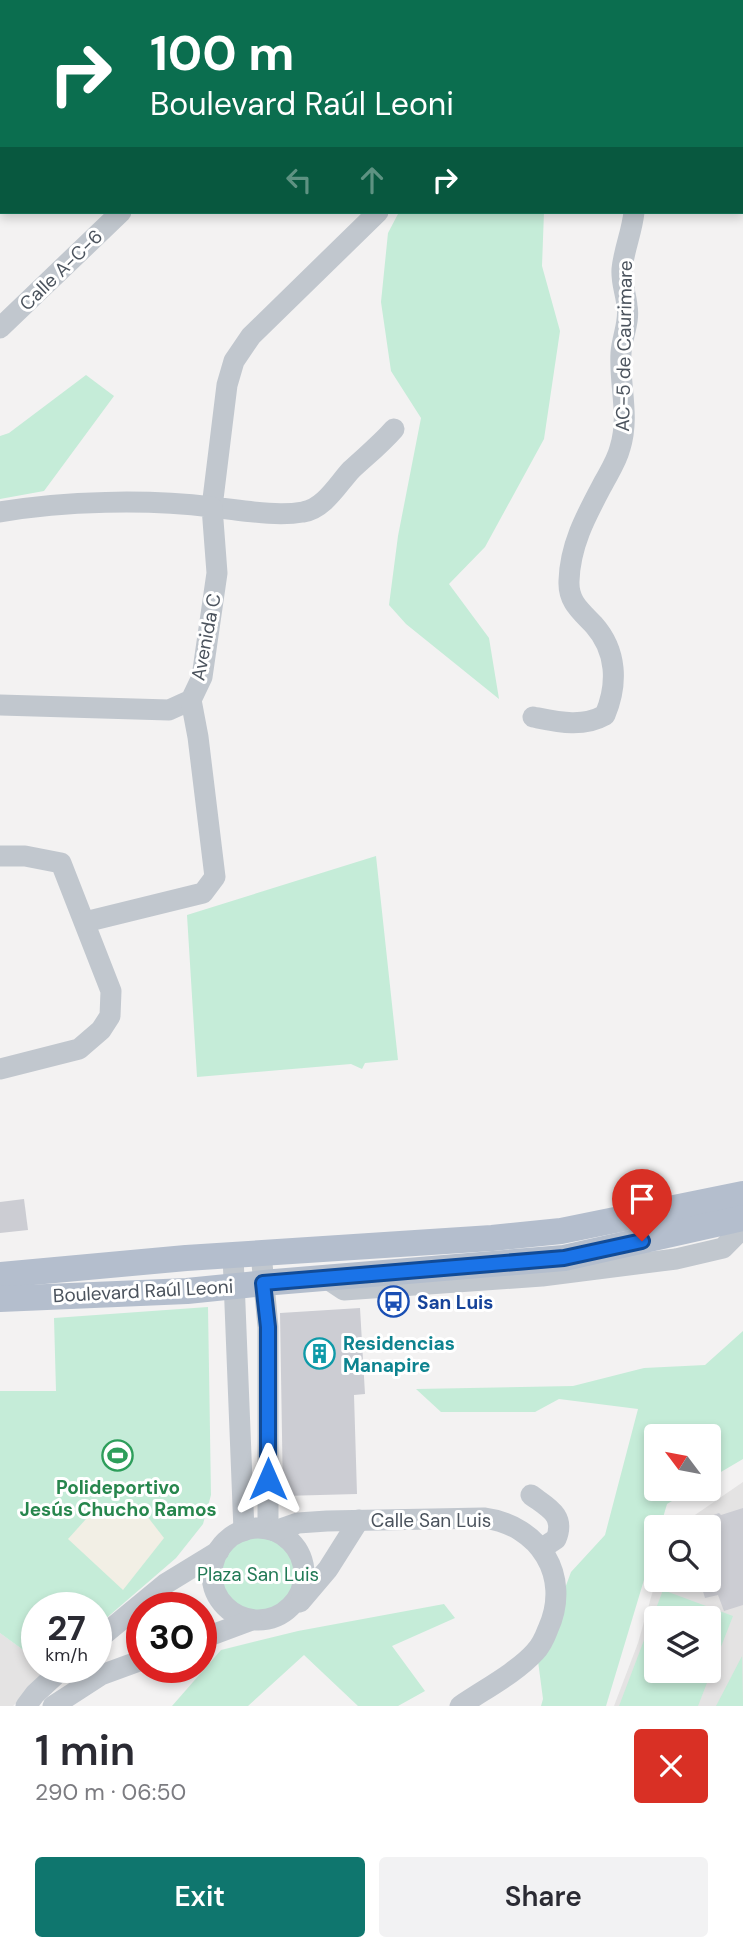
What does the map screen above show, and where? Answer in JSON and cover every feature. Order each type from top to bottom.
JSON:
[{"type":"main road","name":"Boulevard Raúl Leoni","points":[[0,1275],[68,1267],[561,1231],[743,1194]]},
{"type":"main road","name":"Boulevard Raúl Leoni","points":[[0,1299],[233,1288],[263,1283],[564,1258],[743,1218]]},
{"type":"street","name":"Calle A-C-6","points":[[0,328],[119,214]]},
{"type":"street","name":"Avenida C","points":[[0,705],[169,709],[191,700],[202,677],[217,573],[212,507],[227,385],[234,361],[251,336],[376,214]]},
{"type":"street","name":"AC-5 de Caurimare","points":[[533,717],[568,723],[593,722],[605,715],[615,682],[607,643],[571,600],[569,585],[570,561],[576,538],[620,449],[624,428],[625,393],[621,357],[628,319],[622,286],[622,267],[634,214]]},
{"type":"street","points":[[0,512],[49,505],[180,503],[279,513],[306,512],[324,501],[394,429]]},
{"type":"street","points":[[85,922],[203,893],[215,877],[191,700]]},
{"type":"street","points":[[0,856],[25,856],[61,863],[111,991],[110,1016],[101,1030],[79,1049],[0,1069]]},
{"type":"street","points":[[326,1278],[344,1290],[542,1276],[676,1259],[723,1248],[743,1228]]},
{"type":"street","points":[[261,1253],[268,1327],[271,1530]]},
{"type":"street","points":[[233,1255],[244,1531]]},
{"type":"street","points":[[531,1494],[558,1517],[559,1531],[556,1539],[541,1549]]},
{"type":"street","name":"Calle San Luis","points":[[271,1530],[298,1523],[484,1518],[503,1520],[528,1534],[541,1549],[555,1580],[556,1606],[544,1638],[535,1652],[460,1706]]},
{"type":"street","name":"Calle San Luis","points":[[292,1606],[316,1584],[359,1520]]},
{"type":"street","points":[[112,1628],[165,1584],[219,1551],[230,1538],[244,1531],[271,1530],[290,1541],[303,1564],[304,1582],[292,1606],[274,1618],[252,1620],[217,1633]]},
{"type":"street","points":[[219,1551],[213,1570],[219,1599],[233,1613],[252,1620]]},
{"type":"street","points":[[53,1706],[101,1675],[126,1666]]},
{"type":"street","points":[[26,1706],[47,1683]]},
{"type":"shaded area","points":[[743,1482],[743,1706],[614,1706],[644,1622],[644,1683],[721,1683],[721,1606],[649,1606],[653,1592],[721,1592],[721,1515],[695,1515],[714,1502],[721,1502],[721,1497]]},
{"type":"shaded area","points":[[0,1633],[21,1648],[21,1683],[37,1683],[13,1706],[0,1706]]},
{"type":"green space","points":[[398,214],[544,214],[542,266],[560,331],[544,439],[485,547],[449,584],[489,638],[499,699],[406,624],[389,605],[398,536],[421,418],[391,371],[381,302],[388,233]]},
{"type":"green space","points":[[86,375],[114,396],[44,491],[0,499],[0,436],[9,433]]},
{"type":"green space","points":[[376,856],[398,1060],[365,1063],[362,1069],[351,1064],[197,1077],[187,915]]},
{"type":"green space","name":"Polideportivo Jesús Chucho Ramos","points":[[208,1307],[211,1495],[203,1524],[176,1558],[137,1592],[126,1592],[126,1601],[112,1613],[112,1592],[21,1592],[21,1648],[0,1633],[0,1391],[56,1391],[54,1318]]},
{"type":"green space","points":[[743,1331],[743,1459],[721,1472],[721,1424],[644,1424],[644,1502],[670,1502],[664,1515],[644,1515],[644,1580],[606,1706],[541,1706],[543,1699],[538,1661],[571,1572],[605,1535],[638,1409],[559,1399],[535,1412],[441,1412],[416,1389],[573,1386],[644,1368],[705,1365]]},
{"type":"green space","name":"Plaza San Luis","points":[[249,1530],[267,1530],[283,1537],[296,1550],[303,1566],[303,1584],[296,1600],[283,1613],[267,1620],[249,1620],[233,1613],[220,1600],[213,1584],[213,1566],[220,1550],[233,1537]]},
{"type":"green space","points":[[662,1592],[706,1606],[657,1606]]},
{"type":"green space","points":[[444,1604],[455,1618],[392,1646],[425,1691],[398,1706],[358,1706],[304,1655],[248,1706],[172,1706],[192,1683],[217,1683],[217,1655],[221,1650],[298,1631]]},
{"type":"green space","points":[[721,1612],[733,1616],[721,1647]]},
{"type":"green space","points":[[644,1640],[644,1683],[707,1683],[698,1706],[619,1706]]},
{"type":"green space","points":[[742,1656],[743,1706],[716,1706]]},
{"type":"sand","points":[[122,1505],[147,1516],[164,1538],[123,1590],[68,1539],[95,1509]]},
{"type":"building","points":[[24,1199],[28,1230],[0,1233],[0,1202]]},
{"type":"building","points":[[360,1308],[365,1394],[354,1395],[357,1494],[283,1496],[280,1313]]},
{"type":"building","points":[[743,1508],[743,1605],[724,1611],[718,1595],[705,1598],[703,1592],[721,1592],[721,1515]]},
{"type":"place","name":"San Luis","points":[[394,1302]]},
{"type":"place","name":"Residencias Manapire","points":[[320,1354]]},
{"type":"place","name":"Polideportivo Jesús Chucho Ramos","points":[[118,1456]]},
{"type":"route","points":[[268,1479],[268,1327],[263,1283],[564,1258],[642,1241]]}]
